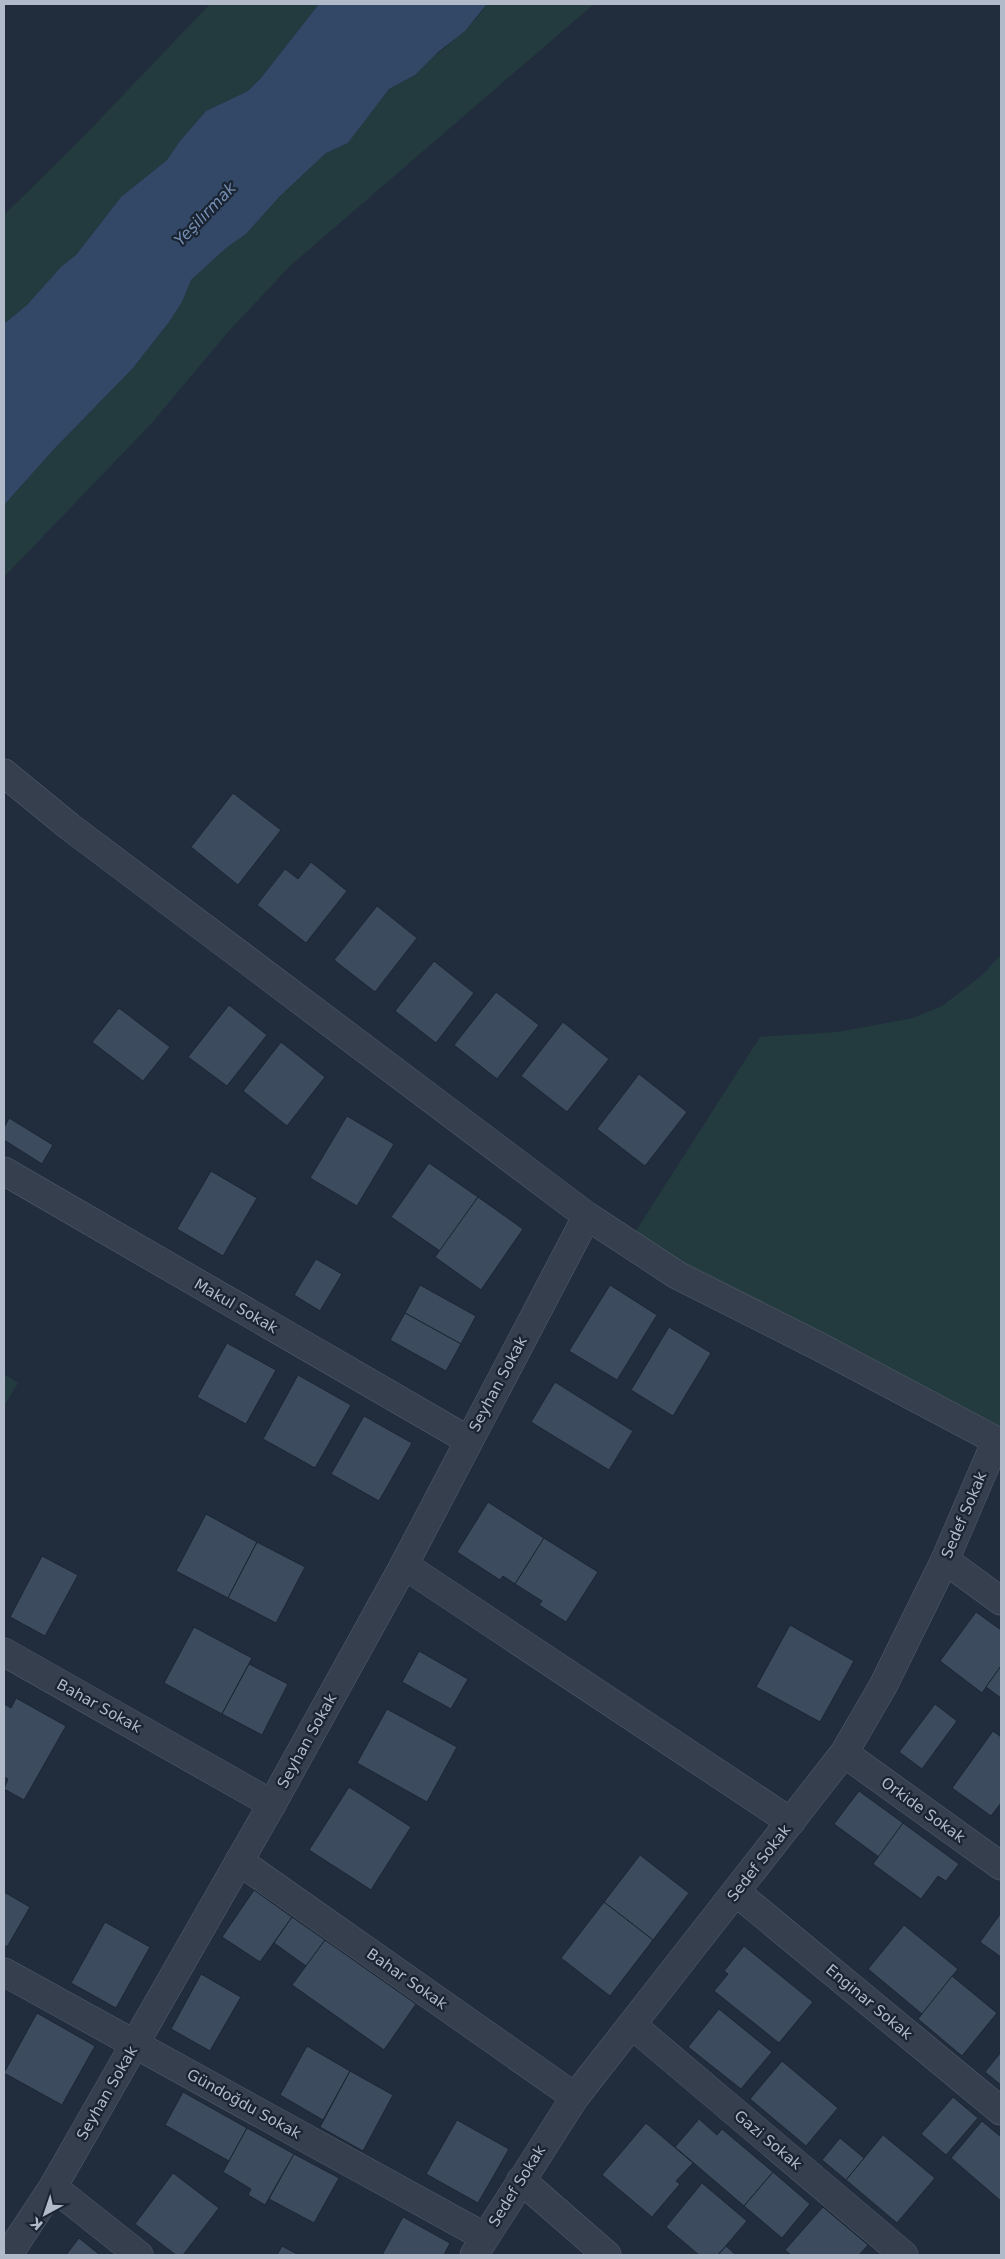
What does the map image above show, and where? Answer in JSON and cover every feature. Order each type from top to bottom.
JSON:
[{"type":"street","points":[[4,774],[70,827],[587,1216],[677,1275],[820,1347],[998,1442]]},
{"type":"street","name":"Makul Sokak","points":[[4,1171],[468,1440]]},
{"type":"street","name":"Seyhan Sokak","points":[[8,2255],[53,2187],[272,1804],[404,1565],[587,1216]]},
{"type":"street","name":"Sedef Sokak","points":[[479,2246],[575,2097],[844,1753],[883,1686],[945,1560],[998,1442]]},
{"type":"street","points":[[945,1560],[1001,1601]]},
{"type":"street","points":[[404,1565],[791,1822]]},
{"type":"street","name":"Bahar Sokak","points":[[4,1652],[272,1804]]},
{"type":"street","name":"Orkide Sokak","points":[[844,1753],[1001,1866]]},
{"type":"street","name":"Bahar Sokak","points":[[239,1861],[575,2097]]},
{"type":"street","name":"Enginar Sokak","points":[[736,1893],[1001,2112]]},
{"type":"street","name":"Gündoğdu Sokak","points":[[4,1972],[134,2044],[479,2246]]},
{"type":"street","name":"Gazi Sokak","points":[[632,2025],[904,2255]]},
{"type":"street","points":[[521,2180],[608,2255]]},
{"type":"street","points":[[53,2187],[139,2255]]},
{"type":"green space","points":[[210,4],[319,4],[261,78],[248,91],[206,111],[180,141],[167,160],[121,197],[76,255],[61,268],[27,305],[4,324],[4,215],[85,135]]},
{"type":"green space","points":[[487,4],[594,4],[291,265],[227,333],[150,425],[4,577],[4,505],[55,448],[133,368],[169,322],[182,302],[191,280],[226,248],[246,234],[280,196],[326,153],[348,143],[389,89],[415,75],[425,63],[447,46],[477,18]]},
{"type":"green space","points":[[1001,955],[1001,1443],[628,1243],[760,1037],[838,1032],[913,1018],[942,1006],[981,976]]},
{"type":"green space","points":[[4,1374],[18,1383],[4,1406]]},
{"type":"water","name":"Yeşilırmak","points":[[319,4],[487,4],[465,31],[438,52],[415,75],[389,89],[348,143],[326,153],[280,196],[246,234],[226,248],[191,280],[182,302],[169,322],[133,368],[55,448],[4,505],[4,324],[27,305],[61,267],[76,255],[121,197],[167,160],[180,141],[206,111],[248,91],[261,78]]},
{"type":"building","points":[[233,793],[281,830],[238,885],[191,847]]},
{"type":"building","points":[[311,862],[347,891],[306,943],[257,905],[285,869],[298,879]]},
{"type":"building","points":[[377,906],[417,938],[375,992],[334,960]]},
{"type":"building","points":[[434,961],[474,993],[436,1043],[395,1011]]},
{"type":"building","points":[[496,992],[539,1025],[497,1079],[454,1045]]},
{"type":"building","points":[[229,1005],[267,1035],[227,1086],[188,1057]]},
{"type":"building","points":[[119,1008],[170,1047],[143,1081],[92,1042]]},
{"type":"building","points":[[563,1022],[609,1059],[567,1112],[521,1076]]},
{"type":"building","points":[[281,1042],[325,1077],[287,1126],[243,1091]]},
{"type":"building","points":[[639,1074],[687,1112],[645,1166],[597,1129]]},
{"type":"building","points":[[347,1116],[394,1144],[357,1206],[310,1178]]},
{"type":"building","points":[[9,1118],[53,1145],[42,1164],[4,1140],[4,1128]]},
{"type":"building","points":[[429,1163],[478,1197],[440,1251],[391,1217]]},
{"type":"building","points":[[211,1171],[257,1198],[223,1256],[177,1229]]},
{"type":"building","points":[[478,1197],[523,1229],[481,1290],[435,1257]]},
{"type":"building","points":[[316,1259],[342,1274],[320,1311],[294,1295]]},
{"type":"building","points":[[420,1285],[476,1316],[461,1344],[405,1313]]},
{"type":"building","points":[[610,1285],[657,1315],[617,1380],[569,1351]]},
{"type":"building","points":[[405,1313],[461,1344],[446,1371],[390,1340]]},
{"type":"building","points":[[669,1327],[711,1353],[673,1416],[631,1390]]},
{"type":"building","points":[[227,1343],[276,1370],[246,1424],[197,1397]]},
{"type":"building","points":[[298,1375],[351,1405],[315,1468],[263,1439]]},
{"type":"building","points":[[555,1382],[633,1431],[609,1470],[531,1422]]},
{"type":"building","points":[[364,1416],[412,1443],[379,1501],[331,1474]]},
{"type":"building","points":[[488,1502],[544,1538],[515,1584],[503,1576],[500,1580],[457,1552]]},
{"type":"building","points":[[206,1514],[257,1542],[228,1598],[176,1571]]},
{"type":"building","points":[[544,1538],[598,1572],[566,1622],[539,1605],[542,1601],[515,1584]]},
{"type":"building","points":[[257,1542],[305,1567],[276,1623],[228,1598]]},
{"type":"building","points":[[42,1556],[78,1575],[45,1636],[10,1617]]},
{"type":"building","points":[[976,1612],[1001,1630],[1001,1666],[982,1693],[940,1661]]},
{"type":"building","points":[[790,1625],[854,1661],[820,1722],[756,1687]]},
{"type":"building","points":[[194,1627],[252,1658],[222,1714],[164,1683]]},
{"type":"building","points":[[419,1651],[468,1679],[451,1709],[402,1682]]},
{"type":"building","points":[[249,1664],[288,1684],[262,1735],[222,1714]]},
{"type":"building","points":[[1001,1666],[1001,1698],[986,1687]]},
{"type":"building","points":[[16,1698],[66,1726],[24,1800],[4,1789],[8,1779],[4,1777],[4,1704],[11,1708]]},
{"type":"building","points":[[935,1704],[957,1721],[922,1769],[899,1752]]},
{"type":"building","points":[[387,1709],[457,1747],[427,1802],[357,1763]]},
{"type":"building","points":[[993,1731],[1001,1737],[1001,1803],[991,1816],[952,1788]]},
{"type":"building","points":[[349,1787],[411,1827],[371,1890],[309,1850]]},
{"type":"building","points":[[859,1791],[903,1823],[879,1857],[834,1824]]},
{"type":"building","points":[[903,1823],[959,1864],[946,1881],[938,1876],[921,1899],[873,1864]]},
{"type":"building","points":[[640,1855],[689,1893],[653,1940],[604,1902]]},
{"type":"building","points":[[254,1890],[292,1917],[260,1962],[222,1937]]},
{"type":"building","points":[[4,1892],[30,1907],[7,1947],[4,1945]]},
{"type":"building","points":[[604,1902],[653,1940],[610,1996],[561,1958]]},
{"type":"building","points":[[1001,1913],[1001,1957],[980,1942]]},
{"type":"building","points":[[292,1917],[325,1940],[306,1966],[274,1943]]},
{"type":"building","points":[[105,1922],[150,1947],[116,2008],[71,1983]]},
{"type":"building","points":[[904,1925],[958,1969],[922,2014],[868,1969]]},
{"type":"building","points":[[325,1940],[416,2004],[384,2050],[292,1985]]},
{"type":"building","points":[[744,1946],[813,2002],[779,2043],[714,1991],[728,1974],[724,1971]]},
{"type":"building","points":[[201,1974],[241,1997],[210,2051],[171,2029]]},
{"type":"building","points":[[952,1976],[997,2013],[962,2056],[918,2019]]},
{"type":"building","points":[[719,2009],[772,2052],[741,2089],[688,2047]]},
{"type":"building","points":[[37,2013],[95,2046],[62,2105],[4,2073]]},
{"type":"building","points":[[307,2046],[350,2071],[323,2120],[280,2095]]},
{"type":"building","points":[[1001,2052],[1001,2085],[985,2072]]},
{"type":"building","points":[[782,2061],[838,2108],[806,2146],[750,2099]]},
{"type":"building","points":[[350,2071],[393,2095],[363,2151],[320,2127]]},
{"type":"building","points":[[183,2092],[247,2128],[229,2161],[165,2125]]},
{"type":"building","points":[[953,2097],[978,2118],[946,2155],[921,2134]]},
{"type":"building","points":[[699,2119],[717,2135],[722,2129],[773,2172],[744,2206],[675,2147]]},
{"type":"building","points":[[457,2120],[509,2149],[478,2203],[426,2174]]},
{"type":"building","points":[[982,2121],[1001,2137],[1001,2201],[951,2158]]},
{"type":"building","points":[[646,2123],[693,2163],[676,2181],[680,2184],[652,2217],[602,2175]]},
{"type":"building","points":[[247,2128],[294,2154],[265,2205],[248,2195],[251,2189],[223,2172]]},
{"type":"building","points":[[883,2135],[935,2178],[897,2223],[846,2180]]},
{"type":"building","points":[[840,2138],[864,2158],[846,2180],[822,2160]]},
{"type":"building","points":[[294,2154],[339,2178],[314,2223],[269,2199]]},
{"type":"building","points":[[773,2172],[810,2204],[782,2238],[744,2206]]},
{"type":"building","points":[[173,2173],[219,2208],[183,2255],[176,2255],[135,2224]]},
{"type":"building","points":[[702,2183],[747,2221],[718,2255],[699,2255],[666,2227]]},
{"type":"building","points":[[823,2207],[868,2245],[859,2255],[791,2255],[785,2250]]},
{"type":"building","points":[[403,2217],[450,2243],[444,2255],[382,2255]]},
{"type":"building","points":[[79,2238],[100,2255],[66,2255]]},
{"type":"building","points":[[282,2246],[299,2255],[277,2255]]},
{"type":"building","points":[[726,2246],[736,2255],[718,2255]]}]
